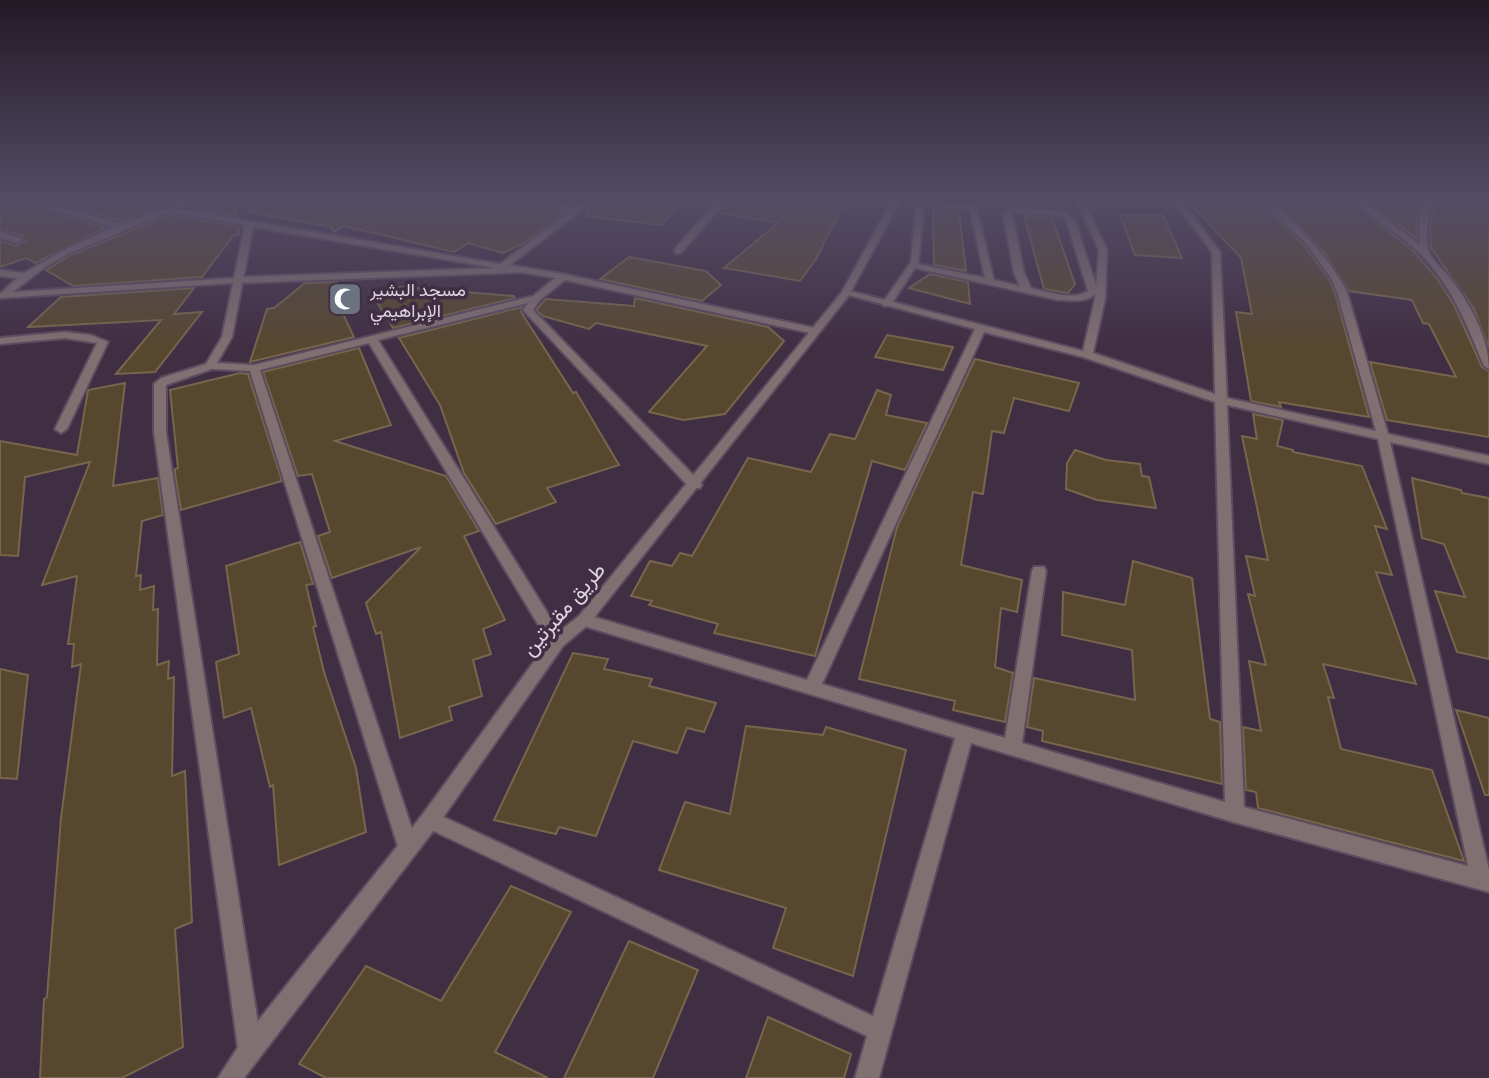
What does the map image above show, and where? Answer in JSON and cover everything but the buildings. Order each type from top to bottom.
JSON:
[{"type":"street","points":[[2,298],[23,276],[71,249]]},
{"type":"street","points":[[211,366],[213,358],[228,337],[244,249]]},
{"type":"street","points":[[402,249],[563,276],[816,331]]},
{"type":"street","points":[[503,266],[525,249]]},
{"type":"street","name":"طريق مقبرتين","points":[[230,1078],[430,820],[557,642],[584,620],[816,331],[845,293],[869,249]]},
{"type":"street","points":[[887,304],[912,265],[917,249]]},
{"type":"street","points":[[982,249],[990,282]]},
{"type":"street","points":[[1014,249],[1019,273],[1027,290]]},
{"type":"street","points":[[912,265],[1072,298],[1090,295],[1093,291],[1080,249]]},
{"type":"street","points":[[1087,355],[1100,299],[1103,249]]},
{"type":"street","points":[[1214,249],[1222,400],[1234,813]]},
{"type":"street","points":[[584,620],[812,687],[964,736],[1013,746],[1234,813],[1485,881],[1383,436],[1342,292],[1334,272],[1317,249]]},
{"type":"street","points":[[1420,249],[1457,293],[1489,366]]},
{"type":"street","points":[[2,298],[239,280],[526,270]]},
{"type":"street","points":[[0,273],[23,276]]},
{"type":"street","points":[[563,276],[536,298],[528,310],[695,485]]},
{"type":"street","points":[[845,293],[1087,355],[1222,400],[1489,460]]},
{"type":"street","points":[[250,1049],[160,432],[160,384],[174,376],[211,366],[254,368],[373,341],[536,298]]},
{"type":"street","points":[[812,687],[980,328]]},
{"type":"street","points":[[0,341],[65,335],[90,336],[103,341],[61,429]]},
{"type":"street","points":[[373,341],[557,642]]},
{"type":"street","points":[[254,368],[408,847]]},
{"type":"street","points":[[1013,746],[1039,570]]},
{"type":"street","points":[[867,1078],[964,736]]},
{"type":"street","points":[[430,820],[881,1031]]},
{"type":"place","name":"مسجد البشير الإبراهيمي","points":[[345,299]]}]
